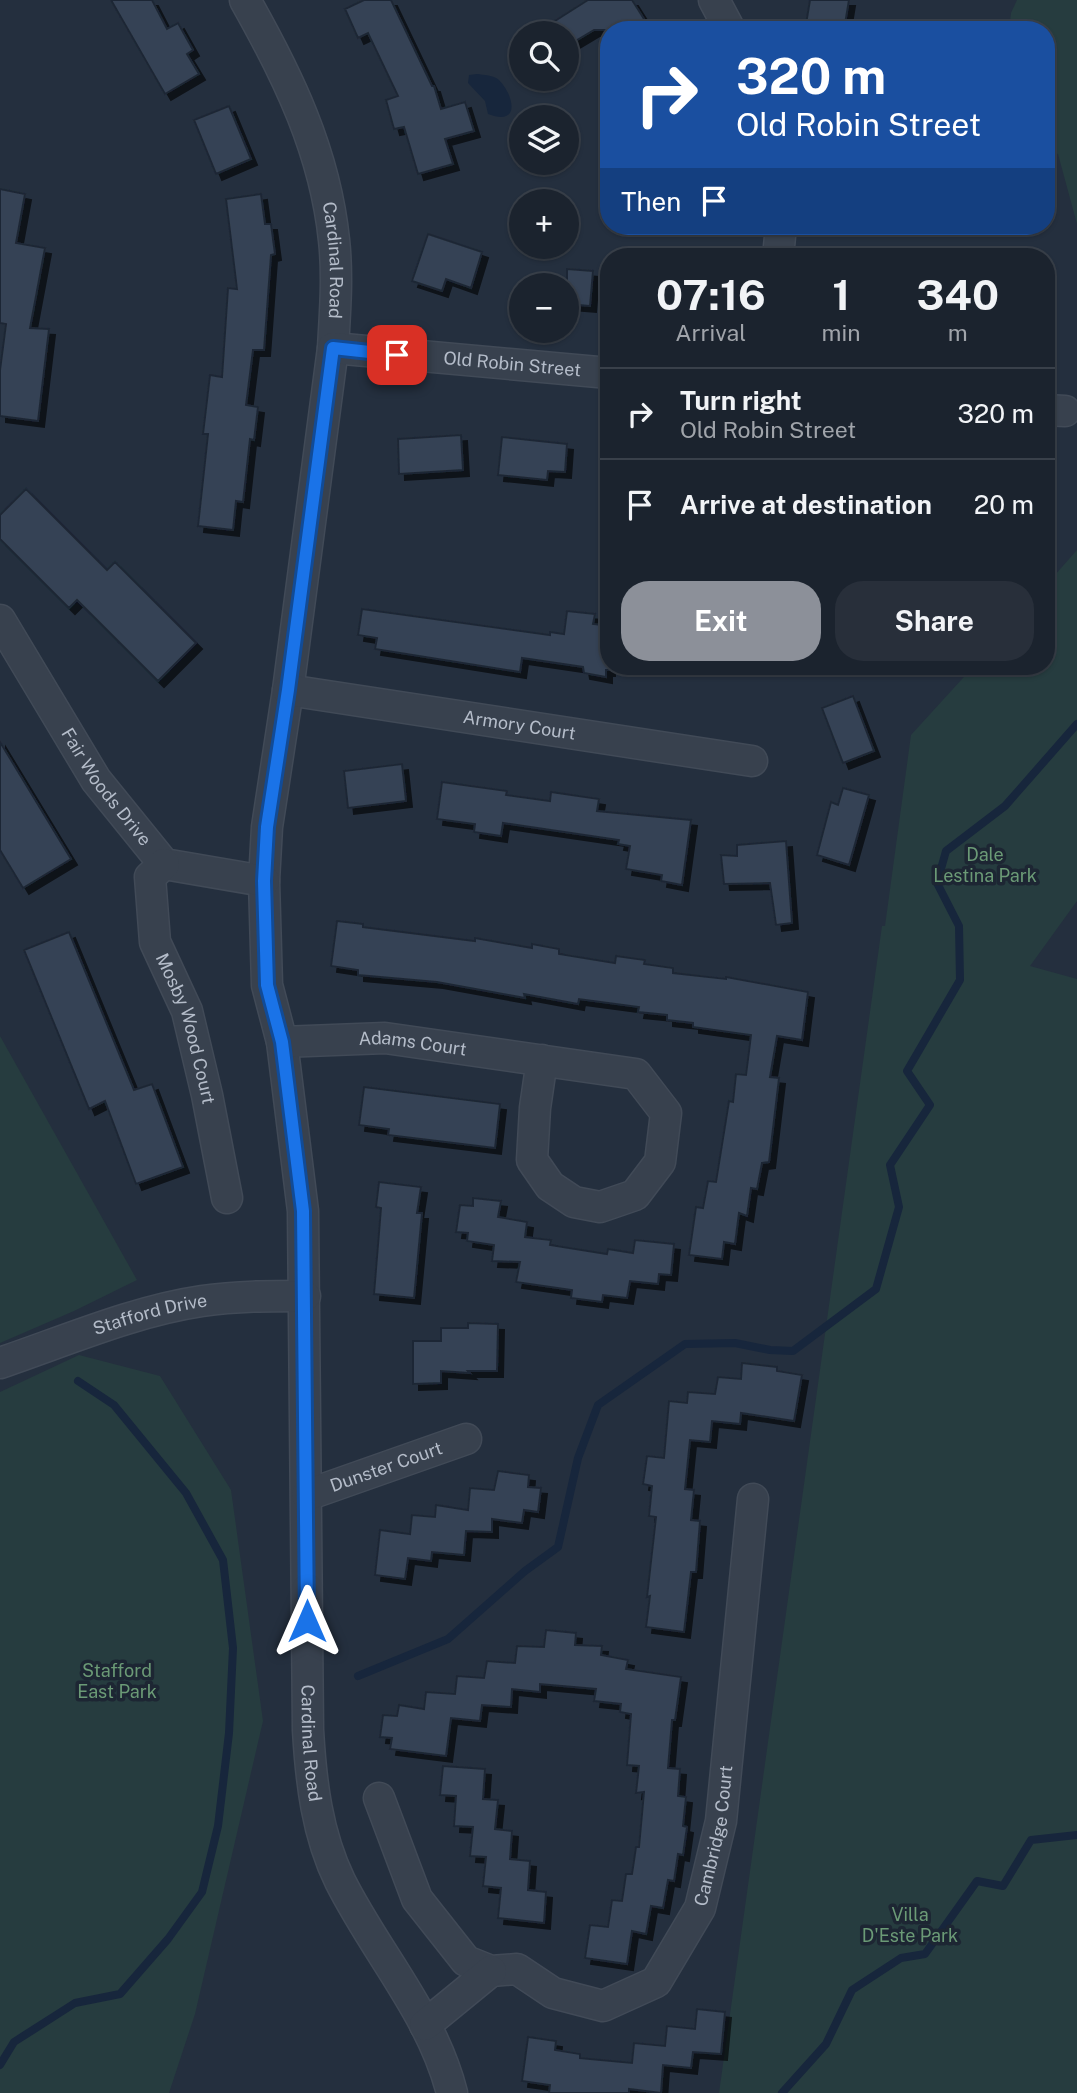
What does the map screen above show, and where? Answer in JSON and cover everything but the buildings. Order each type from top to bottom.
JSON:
[{"type":"street","name":"Cardinal Road","points":[[245,0],[306,121],[324,179],[335,243],[333,348],[288,690],[267,827],[264,881],[267,985],[282,1042],[303,1211],[308,1730],[315,1802],[325,1842],[340,1880],[417,2008],[439,2051],[452,2093]]},
{"type":"street","points":[[714,0],[725,21]]},
{"type":"street","name":"Old Robin Street","points":[[333,348],[600,372]]},
{"type":"street","name":"Fair Woods Drive","points":[[0,620],[96,780],[164,864],[264,881]]},
{"type":"street","name":"Armory Court","points":[[288,690],[752,761]]},
{"type":"street","name":"Mosby Wood Court","points":[[164,864],[149,877],[155,942],[187,1011],[227,1198]]},
{"type":"street","name":"Adams Court","points":[[282,1042],[385,1038],[542,1060],[636,1074],[666,1114],[660,1162],[635,1195],[600,1207],[574,1202],[550,1186],[533,1160],[535,1108],[542,1060]]},
{"type":"street","name":"Stafford Drive","points":[[0,1363],[145,1314],[186,1304],[247,1296],[305,1296]]},
{"type":"street","name":"Dunster Court","points":[[307,1496],[466,1439]]},
{"type":"street","name":"Cambridge Court","points":[[379,1798],[417,1899],[466,1961],[491,1970],[517,1969],[553,1993],[603,2006],[656,1982],[699,1910],[721,1821],[753,1499]]},
{"type":"street","points":[[425,2025],[491,1970]]},
{"type":"green space","points":[[1017,0],[1077,0],[1077,224],[1058,154],[1055,153],[1055,21],[1010,21]]},
{"type":"green space","name":"Villa D'Este Park","points":[[1077,550],[1077,901],[1030,966],[1077,979],[1077,2093],[719,2093],[911,735],[966,675],[1055,675],[1055,575]]},
{"type":"green space","points":[[0,1036],[137,1280],[0,1343]]},
{"type":"green space","name":"Stafford East Park","points":[[79,1355],[160,1376],[231,1490],[263,1721],[195,2014],[169,2093],[0,2093],[0,1392]]},
{"type":"water","points":[[477,74],[499,80],[511,101],[509,114],[499,117],[488,114],[485,101],[468,83],[469,75]]},
{"type":"waterway","points":[[358,1676],[448,1639],[525,1571],[558,1547],[578,1458],[598,1405],[685,1344],[735,1343],[770,1350],[793,1351],[876,1289],[899,1207],[890,1165],[930,1105],[907,1071],[960,980],[959,926],[937,883],[946,851],[1005,806],[1077,724]]},
{"type":"waterway","points":[[0,2065],[14,2042],[75,2003],[120,1994],[168,1939],[202,1892],[218,1826],[229,1733],[233,1648],[223,1560],[186,1493],[114,1405],[78,1381]]},
{"type":"waterway","points":[[782,2093],[826,2044],[852,1990],[901,1958],[925,1954],[977,1881],[1003,1886],[1031,1840],[1077,1835]]},
{"type":"route","points":[[307,1621],[303,1211],[282,1042],[267,985],[264,921],[267,827],[288,690],[333,348],[397,355]]},
{"type":"park label","name":"Dale Lestina Park","points":[[985,865]]}]
